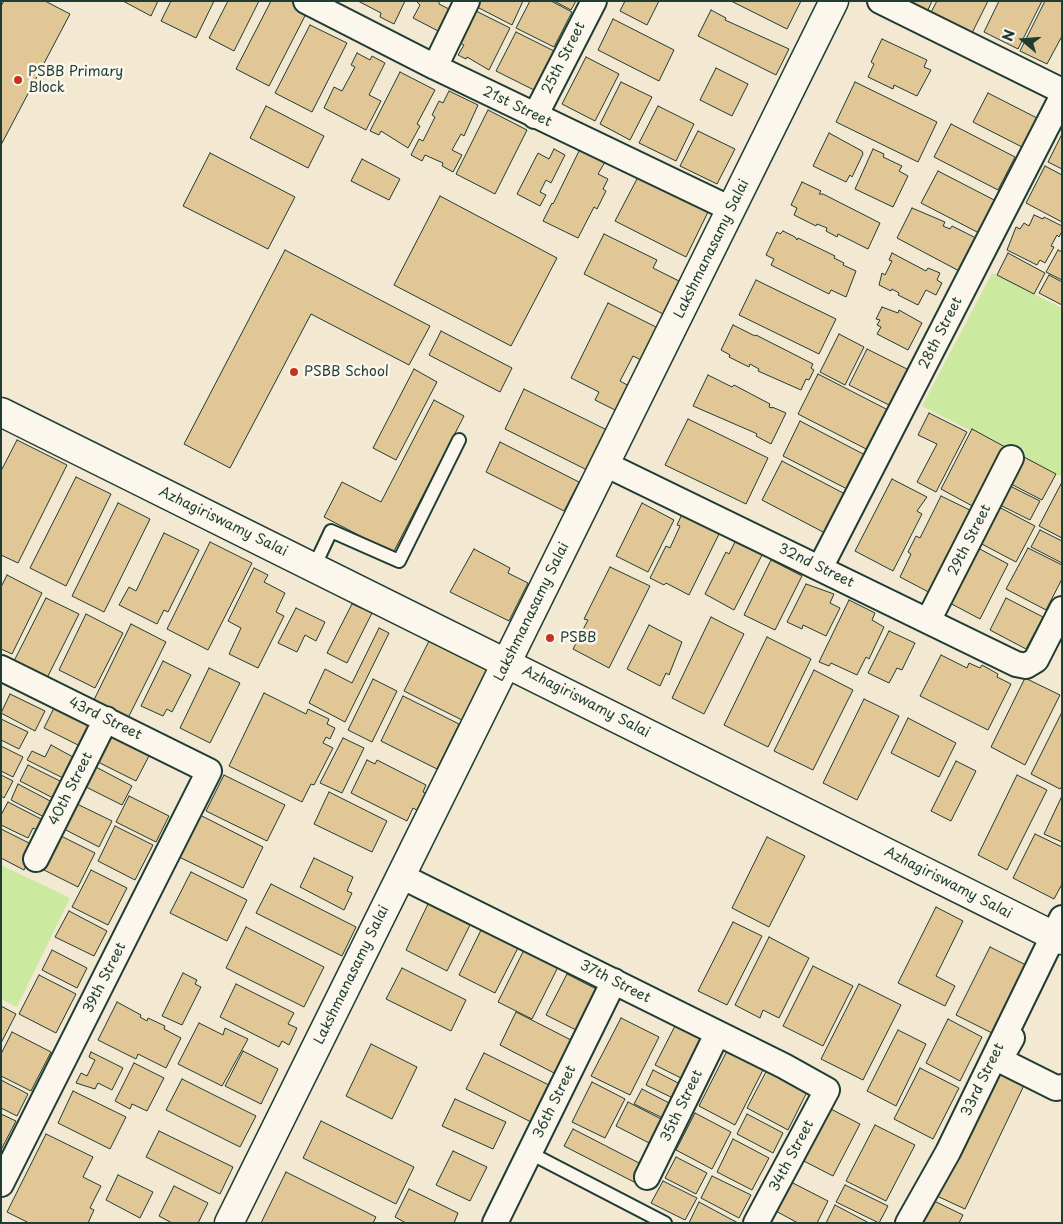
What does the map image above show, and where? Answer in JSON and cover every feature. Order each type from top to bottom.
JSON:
[{"type":"street","name":"21st Street","points":[[306,1],[346,10],[435,67],[731,209]]},
{"type":"street","points":[[435,67],[467,1]]},
{"type":"street","name":"25th Street","points":[[535,116],[594,1]]},
{"type":"street","name":"Lakshmanasamy Salai","points":[[229,1223],[834,1]]},
{"type":"street","points":[[880,1],[1062,91]]},
{"type":"street","name":"28th Street","points":[[820,568],[1062,98]]},
{"type":"street","name":"Azhagiriswamy Salai","points":[[3,418],[314,567],[1060,936]]},
{"type":"street","name":"29th Street","points":[[928,621],[1011,458]]},
{"type":"street","name":"32nd Street","points":[[605,464],[1016,664],[1026,666],[1036,660],[1062,609]]},
{"type":"street","name":"43rd Street","points":[[3,673],[106,719],[209,771]]},
{"type":"street","name":"40th Street","points":[[36,859],[106,719]]},
{"type":"street","name":"39th Street","points":[[1,1184],[209,771]]},
{"type":"street","name":"37th Street","points":[[401,876],[614,981],[827,1090]]},
{"type":"street","points":[[1060,936],[1002,1057],[1008,1065],[1056,1088],[1062,1087]]},
{"type":"street","name":"33rd Street","points":[[908,1223],[948,1152],[1060,936]]},
{"type":"street","name":"36th Street","points":[[495,1223],[614,981]]},
{"type":"street","name":"35th Street","points":[[647,1177],[717,1034]]},
{"type":"street","name":"34th Street","points":[[756,1223],[827,1090]]},
{"type":"lane","points":[[314,567],[331,531],[399,561],[459,440]]},
{"type":"lane","points":[[530,1152],[665,1223]]},
{"type":"green space","points":[[992,273],[1062,308],[1062,477],[922,406]]},
{"type":"green space","points":[[1,865],[70,898],[17,1007],[1,999]]},
{"type":"building","name":"PSBB Primary Block","points":[[4,1],[45,1],[70,14],[1,145],[1,6]]},
{"type":"building","points":[[123,1],[158,1],[151,16]]},
{"type":"building","points":[[171,1],[214,1],[196,38],[161,21]]},
{"type":"building","points":[[228,1],[259,1],[234,51],[209,38]]},
{"type":"building","points":[[271,1],[291,1],[308,10],[269,86],[236,69]]},
{"type":"building","points":[[358,1],[405,1],[394,24],[380,17],[381,13]]},
{"type":"building","points":[[416,1],[439,1],[439,4],[455,12],[444,34],[413,18],[420,5]]},
{"type":"building","points":[[480,1],[523,1],[512,25],[477,7]]},
{"type":"building","points":[[530,1],[551,1],[572,12],[554,47],[516,28]]},
{"type":"building","points":[[554,1],[576,1],[571,10]]},
{"type":"building","points":[[625,1],[659,1],[647,25],[620,11]]},
{"type":"building","points":[[731,1],[801,1],[787,29]]},
{"type":"building","points":[[901,1],[932,1],[926,14]]},
{"type":"building","points":[[937,1],[988,1],[969,39],[928,18]]},
{"type":"building","points":[[999,1],[1042,1],[1018,49],[984,32]]},
{"type":"building","points":[[1045,1],[1062,1],[1062,36],[1047,64],[1020,51]]},
{"type":"building","points":[[474,10],[510,28],[489,70],[467,57],[466,59],[458,55],[464,45],[458,42]]},
{"type":"building","points":[[711,10],[726,18],[725,20],[789,49],[776,75],[698,36]]},
{"type":"building","points":[[613,19],[674,50],[659,81],[598,50]]},
{"type":"building","points":[[310,25],[347,43],[312,112],[275,93]]},
{"type":"building","points":[[516,32],[554,51],[534,90],[496,71]]},
{"type":"building","points":[[882,39],[927,60],[924,67],[931,70],[917,96],[894,85],[893,89],[868,77],[874,64],[871,62]]},
{"type":"building","points":[[357,53],[370,60],[372,56],[385,63],[369,95],[381,101],[366,130],[324,108],[334,87],[342,91],[355,67],[351,65]]},
{"type":"building","points":[[586,57],[619,74],[595,121],[562,104]]},
{"type":"building","points":[[716,68],[748,84],[732,116],[700,100]]},
{"type":"building","points":[[400,72],[435,90],[417,124],[420,126],[408,148],[381,131],[379,135],[370,131]]},
{"type":"building","points":[[621,82],[652,97],[630,140],[600,124]]},
{"type":"building","points":[[855,82],[937,122],[918,162],[836,122]]},
{"type":"building","points":[[449,91],[478,105],[464,136],[461,134],[452,150],[462,155],[453,172],[442,166],[443,163],[425,155],[422,161],[411,155],[419,139],[423,141],[435,117],[432,115],[439,101],[443,103]]},
{"type":"building","points":[[988,93],[1037,118],[1022,147],[973,122]]},
{"type":"building","points":[[266,106],[324,136],[308,168],[250,138]]},
{"type":"building","points":[[658,106],[694,124],[676,161],[639,143]]},
{"type":"building","points":[[488,110],[527,130],[495,194],[456,174]]},
{"type":"building","points":[[951,124],[1015,157],[998,190],[934,157]]},
{"type":"building","points":[[698,131],[735,149],[717,184],[680,166]]},
{"type":"building","points":[[829,133],[862,151],[863,154],[852,177],[850,175],[846,182],[813,166]]},
{"type":"building","points":[[1062,137],[1062,169],[1048,162]]},
{"type":"building","points":[[554,149],[565,155],[551,183],[546,180],[540,192],[546,195],[540,206],[517,194],[538,153],[549,159]]},
{"type":"building","points":[[580,149],[605,162],[598,174],[608,179],[603,189],[606,191],[597,209],[594,207],[578,238],[543,221]]},
{"type":"building","points":[[873,149],[884,154],[883,157],[902,166],[899,171],[908,176],[893,207],[855,189]]},
{"type":"building","points":[[210,153],[295,197],[268,249],[183,206]]},
{"type":"building","points":[[362,159],[400,179],[389,200],[351,181]]},
{"type":"building","points":[[1045,166],[1062,175],[1062,222],[1026,203]]},
{"type":"building","points":[[938,171],[998,202],[981,234],[921,203]]},
{"type":"building","points":[[638,177],[708,212],[686,257],[615,221]]},
{"type":"building","points":[[802,182],[821,191],[819,194],[823,194],[880,223],[868,249],[838,234],[837,237],[826,231],[827,228],[817,224],[816,226],[794,215],[797,208],[791,205]]},
{"type":"building","points":[[440,196],[557,258],[511,346],[394,285]]},
{"type":"building","points":[[912,208],[945,222],[943,226],[950,229],[952,226],[980,240],[963,273],[897,238]]},
{"type":"building","points":[[1034,215],[1043,219],[1044,217],[1062,226],[1062,231],[1059,237],[1057,235],[1051,246],[1054,247],[1045,263],[1040,260],[1037,265],[1007,250],[1016,227],[1020,229],[1024,223],[1029,226]]},
{"type":"building","points":[[783,231],[797,240],[798,238],[835,256],[834,258],[844,263],[843,265],[856,271],[846,297],[831,290],[829,294],[771,265],[774,259],[766,255],[777,232],[780,234]]},
{"type":"building","points":[[604,234],[657,260],[653,268],[683,283],[667,316],[584,274]]},
{"type":"building","points":[[285,250],[430,326],[409,365],[311,314],[230,468],[184,444]]},
{"type":"building","points":[[1058,250],[1062,252],[1062,280],[1046,272]]},
{"type":"building","points":[[892,253],[926,271],[928,268],[940,273],[937,280],[942,283],[936,295],[926,290],[918,305],[898,295],[899,293],[892,289],[891,291],[879,285],[882,273],[885,275],[892,261],[889,260]]},
{"type":"building","points":[[1008,253],[1045,273],[1034,294],[997,275]]},
{"type":"building","points":[[1049,275],[1062,282],[1062,305],[1039,293]]},
{"type":"building","points":[[756,280],[836,319],[819,354],[739,315]]},
{"type":"building","points":[[608,303],[658,328],[645,362],[633,356],[620,381],[629,386],[617,411],[595,400],[599,392],[571,378]]},
{"type":"building","points":[[882,307],[898,313],[899,310],[922,323],[908,350],[877,334],[881,327],[877,325],[880,320],[876,319]]},
{"type":"building","points":[[733,325],[813,364],[811,368],[814,370],[809,380],[806,379],[801,390],[758,371],[759,369],[750,364],[749,367],[729,357],[730,355],[721,350]]},
{"type":"building","points":[[441,331],[512,368],[500,392],[429,355]]},
{"type":"building","points":[[839,334],[864,347],[845,385],[820,372]]},
{"type":"building","points":[[867,349],[913,372],[895,408],[849,385]]},
{"type":"building","points":[[414,369],[437,382],[396,460],[373,448]]},
{"type":"building","points":[[818,374],[892,412],[872,452],[798,414]]},
{"type":"building","points":[[708,375],[732,387],[734,385],[770,404],[769,407],[786,413],[771,444],[756,436],[757,434],[753,432],[693,406]]},
{"type":"building","points":[[524,389],[607,430],[587,470],[505,429]]},
{"type":"building","points":[[434,400],[464,416],[393,553],[324,517],[342,482],[381,502]]},
{"type":"building","points":[[929,413],[967,432],[936,492],[917,482],[937,444],[918,435]]},
{"type":"building","points":[[688,419],[768,458],[746,504],[665,465]]},
{"type":"building","points":[[800,421],[867,456],[849,490],[783,456]]},
{"type":"building","points":[[972,429],[1007,448],[976,508],[941,489]]},
{"type":"building","points":[[17,440],[67,465],[18,563],[1,555],[1,471]]},
{"type":"building","points":[[500,442],[579,482],[564,511],[486,472]]},
{"type":"building","points":[[1024,457],[1056,474],[1042,500],[1011,484]]},
{"type":"building","points":[[782,461],[845,494],[825,533],[762,500]]},
{"type":"building","points":[[76,477],[111,494],[66,586],[30,568]]},
{"type":"building","points":[[892,479],[927,497],[917,511],[922,514],[893,571],[855,551]]},
{"type":"building","points":[[1062,482],[1062,538],[1039,526]]},
{"type":"building","points":[[1010,486],[1040,501],[1030,520],[1000,505]]},
{"type":"building","points":[[941,496],[976,513],[938,597],[900,577],[911,554],[908,552],[916,536],[920,538]]},
{"type":"building","points":[[118,503],[150,519],[104,612],[72,596]]},
{"type":"building","points":[[642,503],[674,520],[648,572],[616,556]]},
{"type":"building","points":[[997,506],[1035,526],[1016,562],[978,542]]},
{"type":"building","points":[[683,512],[721,530],[689,595],[666,583],[664,585],[650,578],[666,546],[670,548],[680,526],[677,525]]},
{"type":"building","points":[[1040,530],[1062,541],[1062,563],[1031,547]]},
{"type":"building","points":[[164,533],[199,550],[168,612],[164,610],[157,624],[119,605],[129,587],[136,591]]},
{"type":"building","points":[[210,542],[252,563],[208,650],[167,629]]},
{"type":"building","points":[[735,542],[762,555],[734,610],[705,594],[726,552],[729,554]]},
{"type":"building","points":[[976,547],[1008,564],[980,619],[948,602]]},
{"type":"building","points":[[1028,548],[1062,565],[1062,579],[1046,610],[1006,589]]},
{"type":"building","points":[[474,549],[510,568],[508,573],[528,583],[509,621],[450,592]]},
{"type":"building","points":[[771,560],[802,576],[775,630],[744,615]]},
{"type":"building","points":[[610,567],[650,586],[609,668],[573,649],[588,620],[584,619]]},
{"type":"building","points":[[254,568],[268,575],[264,582],[285,593],[276,612],[284,616],[258,668],[229,654],[241,628],[228,621]]},
{"type":"building","points":[[7,575],[42,593],[12,654],[1,649],[1,587]]},
{"type":"building","points":[[806,584],[834,594],[830,603],[840,608],[826,636],[803,625],[802,629],[787,622]]},
{"type":"building","points":[[46,598],[79,614],[47,678],[14,661]]},
{"type":"building","points":[[1006,598],[1043,617],[1026,649],[990,630]]},
{"type":"building","points":[[849,600],[875,613],[872,620],[884,627],[869,659],[866,657],[857,675],[831,663],[829,666],[819,662]]},
{"type":"building","points":[[352,604],[372,613],[347,663],[327,653]]},
{"type":"building","points":[[296,608],[325,622],[316,641],[305,635],[297,652],[278,643]]},
{"type":"building","points":[[86,614],[123,633],[95,688],[59,670]]},
{"type":"building","points":[[711,617],[744,634],[704,714],[672,698]]},
{"type":"building","points":[[131,624],[166,642],[125,724],[91,706]]},
{"type":"building","points":[[649,625],[682,642],[669,675],[666,673],[660,686],[627,669]]},
{"type":"building","points":[[379,628],[389,633],[345,722],[309,703],[325,669],[352,683]]},
{"type":"building","points":[[889,631],[915,643],[902,670],[897,668],[889,683],[868,673]]},
{"type":"building","points":[[767,637],[811,659],[768,747],[724,725]]},
{"type":"building","points":[[429,641],[487,670],[462,720],[404,691]]},
{"type":"building","points":[[941,655],[967,668],[969,663],[980,668],[982,665],[998,674],[997,677],[1011,684],[988,730],[920,696]]},
{"type":"building","points":[[163,661],[191,675],[172,712],[167,709],[163,716],[141,706]]},
{"type":"building","points":[[209,668],[240,683],[210,743],[180,728]]},
{"type":"building","points":[[814,670],[853,690],[813,770],[774,751]]},
{"type":"building","points":[[1025,678],[1060,695],[1025,765],[991,747]]},
{"type":"building","points":[[373,679],[397,691],[372,742],[348,730]]},
{"type":"building","points":[[264,693],[306,714],[308,709],[329,719],[327,724],[335,728],[330,739],[326,737],[323,743],[333,748],[314,785],[311,784],[302,802],[229,766]]},
{"type":"building","points":[[10,694],[45,711],[35,731],[1,713]]},
{"type":"building","points":[[403,696],[459,724],[437,769],[381,741]]},
{"type":"building","points":[[864,699],[899,716],[857,800],[823,783]]},
{"type":"building","points":[[54,708],[90,726],[80,746],[44,728]]},
{"type":"building","points":[[1062,712],[1062,786],[1060,789],[1031,774]]},
{"type":"building","points":[[908,718],[956,743],[939,777],[891,753]]},
{"type":"building","points":[[1,719],[28,732],[19,749],[1,740]]},
{"type":"building","points":[[112,734],[150,754],[136,781],[98,762]]},
{"type":"building","points":[[343,738],[364,748],[342,793],[320,783]]},
{"type":"building","points":[[51,745],[73,757],[68,765],[71,767],[65,779],[27,760],[32,751],[45,757]]},
{"type":"building","points":[[1,746],[23,757],[13,777],[1,771]]},
{"type":"building","points":[[367,760],[375,764],[377,760],[426,785],[423,792],[431,796],[422,813],[413,808],[407,821],[351,793]]},
{"type":"building","points":[[956,761],[976,771],[951,821],[931,811]]},
{"type":"building","points":[[28,765],[64,783],[55,799],[20,781]]},
{"type":"building","points":[[94,766],[132,786],[122,805],[84,786]]},
{"type":"building","points":[[1,775],[13,781],[4,798],[1,796]]},
{"type":"building","points":[[224,775],[285,805],[267,841],[206,811]]},
{"type":"building","points":[[1017,775],[1047,790],[1007,870],[978,855]]},
{"type":"building","points":[[18,784],[54,803],[46,818],[11,800]]},
{"type":"building","points":[[329,792],[387,821],[372,852],[314,824]]},
{"type":"building","points":[[129,796],[169,816],[156,842],[116,822]]},
{"type":"building","points":[[1062,798],[1062,842],[1044,834]]},
{"type":"building","points":[[8,802],[43,820],[37,830],[33,828],[28,838],[1,825],[1,815]]},
{"type":"building","points":[[75,803],[112,821],[99,847],[62,828]]},
{"type":"building","points":[[198,814],[263,847],[243,888],[177,856]]},
{"type":"building","points":[[115,826],[153,845],[135,880],[98,861]]},
{"type":"building","points":[[1,829],[35,846],[24,870],[1,858]]},
{"type":"building","points":[[55,833],[95,853],[78,887],[38,867]]},
{"type":"building","points":[[1035,834],[1062,847],[1062,884],[1054,899],[1013,878]]},
{"type":"building","points":[[767,837],[805,856],[769,927],[732,908]]},
{"type":"building","points":[[314,858],[353,877],[347,891],[352,893],[344,910],[300,887]]},
{"type":"building","points":[[91,870],[127,888],[108,925],[72,907]]},
{"type":"building","points":[[191,872],[247,900],[227,941],[170,913]]},
{"type":"building","points":[[271,884],[356,927],[342,956],[256,913]]},
{"type":"building","points":[[428,904],[470,925],[447,971],[406,950]]},
{"type":"building","points":[[936,907],[963,921],[936,976],[955,986],[945,1006],[898,983]]},
{"type":"building","points":[[69,911],[107,931],[94,956],[55,937]]},
{"type":"building","points":[[733,922],[762,936],[727,1005],[698,991]]},
{"type":"building","points":[[483,926],[520,944],[495,993],[459,975]]},
{"type":"building","points":[[246,927],[324,967],[304,1007],[226,968]]},
{"type":"building","points":[[769,937],[809,958],[779,1018],[763,1010],[760,1018],[735,1005]]},
{"type":"building","points":[[990,947],[1028,966],[994,1034],[956,1015]]},
{"type":"building","points":[[525,948],[559,965],[532,1019],[498,1002]]},
{"type":"building","points":[[52,950],[87,968],[77,988],[42,970]]},
{"type":"building","points":[[813,966],[853,986],[823,1046],[783,1026]]},
{"type":"building","points":[[402,968],[466,1000],[451,1031],[386,999]]},
{"type":"building","points":[[183,973],[197,980],[195,984],[201,987],[182,1025],[162,1016]]},
{"type":"building","points":[[567,974],[602,992],[582,1033],[546,1015]]},
{"type":"building","points":[[39,975],[76,994],[56,1033],[19,1014]]},
{"type":"building","points":[[236,984],[294,1013],[288,1024],[297,1028],[289,1045],[282,1041],[279,1047],[220,1017]]},
{"type":"building","points":[[859,984],[901,1005],[863,1080],[821,1059]]},
{"type":"building","points":[[117,1002],[141,1015],[140,1017],[147,1021],[148,1018],[165,1026],[164,1029],[181,1038],[166,1068],[138,1054],[136,1059],[98,1040]]},
{"type":"building","points":[[1,1006],[16,1014],[1,1043]]},
{"type":"building","points":[[516,1012],[573,1041],[556,1074],[500,1045]]},
{"type":"building","points":[[621,1018],[659,1037],[630,1095],[591,1076]]},
{"type":"building","points":[[948,1019],[982,1037],[960,1081],[926,1063]]},
{"type":"building","points":[[199,1023],[223,1035],[225,1028],[248,1039],[222,1086],[178,1064]]},
{"type":"building","points":[[676,1024],[710,1041],[689,1082],[655,1065]]},
{"type":"building","points":[[898,1030],[926,1044],[896,1106],[867,1091]]},
{"type":"building","points":[[12,1032],[51,1052],[31,1091],[1,1076],[1,1054]]},
{"type":"building","points":[[371,1044],[417,1067],[392,1119],[346,1096]]},
{"type":"building","points":[[728,1049],[764,1068],[735,1125],[699,1106]]},
{"type":"building","points":[[243,1051],[278,1069],[261,1104],[225,1086]]},
{"type":"building","points":[[91,1052],[123,1068],[112,1090],[98,1083],[95,1089],[76,1083],[81,1073],[87,1076],[95,1060],[89,1057]]},
{"type":"building","points":[[484,1053],[553,1087],[535,1124],[466,1089]]},
{"type":"building","points":[[134,1063],[164,1078],[147,1111],[132,1104],[130,1109],[115,1101]]},
{"type":"building","points":[[999,1065],[1027,1079],[965,1209],[937,1196]]},
{"type":"building","points":[[769,1066],[809,1088],[788,1130],[747,1108]]},
{"type":"building","points":[[920,1068],[959,1088],[933,1139],[894,1119]]},
{"type":"building","points":[[653,1070],[686,1087],[679,1101],[646,1085]]},
{"type":"building","points":[[182,1079],[256,1116],[240,1147],[166,1110]]},
{"type":"building","points":[[1,1080],[28,1094],[17,1116],[1,1108]]},
{"type":"building","points":[[592,1082],[625,1099],[605,1138],[572,1122]]},
{"type":"building","points":[[642,1089],[673,1105],[665,1119],[634,1104]]},
{"type":"building","points":[[73,1091],[126,1117],[110,1149],[58,1123]]},
{"type":"building","points":[[455,1099],[506,1122],[493,1149],[442,1126]]},
{"type":"building","points":[[628,1102],[667,1122],[655,1146],[616,1126]]},
{"type":"building","points":[[825,1106],[860,1124],[833,1176],[798,1158]]},
{"type":"building","points":[[695,1113],[731,1132],[712,1169],[676,1150]]},
{"type":"building","points":[[1,1114],[16,1121],[1,1150]]},
{"type":"building","points":[[747,1114],[783,1133],[773,1153],[737,1134]]},
{"type":"building","points":[[321,1121],[414,1167],[396,1204],[303,1158]]},
{"type":"building","points":[[875,1125],[915,1145],[886,1201],[846,1181]]},
{"type":"building","points":[[573,1129],[643,1165],[634,1182],[564,1146]]},
{"type":"building","points":[[159,1131],[233,1167],[220,1194],[146,1157]]},
{"type":"building","points":[[46,1134],[93,1157],[83,1177],[101,1186],[90,1208],[94,1210],[88,1223],[29,1223],[7,1212]]},
{"type":"building","points":[[733,1139],[769,1158],[752,1190],[717,1172]]},
{"type":"building","points":[[453,1151],[487,1167],[470,1201],[436,1185]]},
{"type":"building","points":[[676,1157],[707,1173],[696,1194],[665,1178]]},
{"type":"building","points":[[286,1172],[376,1217],[373,1223],[261,1223]]},
{"type":"building","points":[[118,1175],[153,1192],[140,1218],[106,1200]]},
{"type":"building","points":[[712,1176],[751,1195],[739,1218],[701,1198]]},
{"type":"building","points":[[787,1180],[828,1201],[817,1223],[798,1223],[772,1209]]},
{"type":"building","points":[[663,1181],[697,1198],[685,1220],[651,1203]]},
{"type":"building","points":[[845,1185],[888,1206],[879,1223],[836,1202]]},
{"type":"building","points":[[174,1186],[208,1203],[198,1223],[172,1223],[159,1216]]},
{"type":"building","points":[[409,1189],[458,1213],[454,1223],[406,1223],[395,1217]]},
{"type":"building","points":[[930,1199],[963,1215],[959,1223],[918,1223]]},
{"type":"building","points":[[699,1202],[738,1223],[689,1223]]},
{"type":"building","points":[[835,1205],[869,1223],[826,1223]]},
{"type":"place","name":"PSBB Primary Block","points":[[18,80]]},
{"type":"place","name":"PSBB School","points":[[294,372]]},
{"type":"place","name":"PSBB","points":[[550,638]]}]
